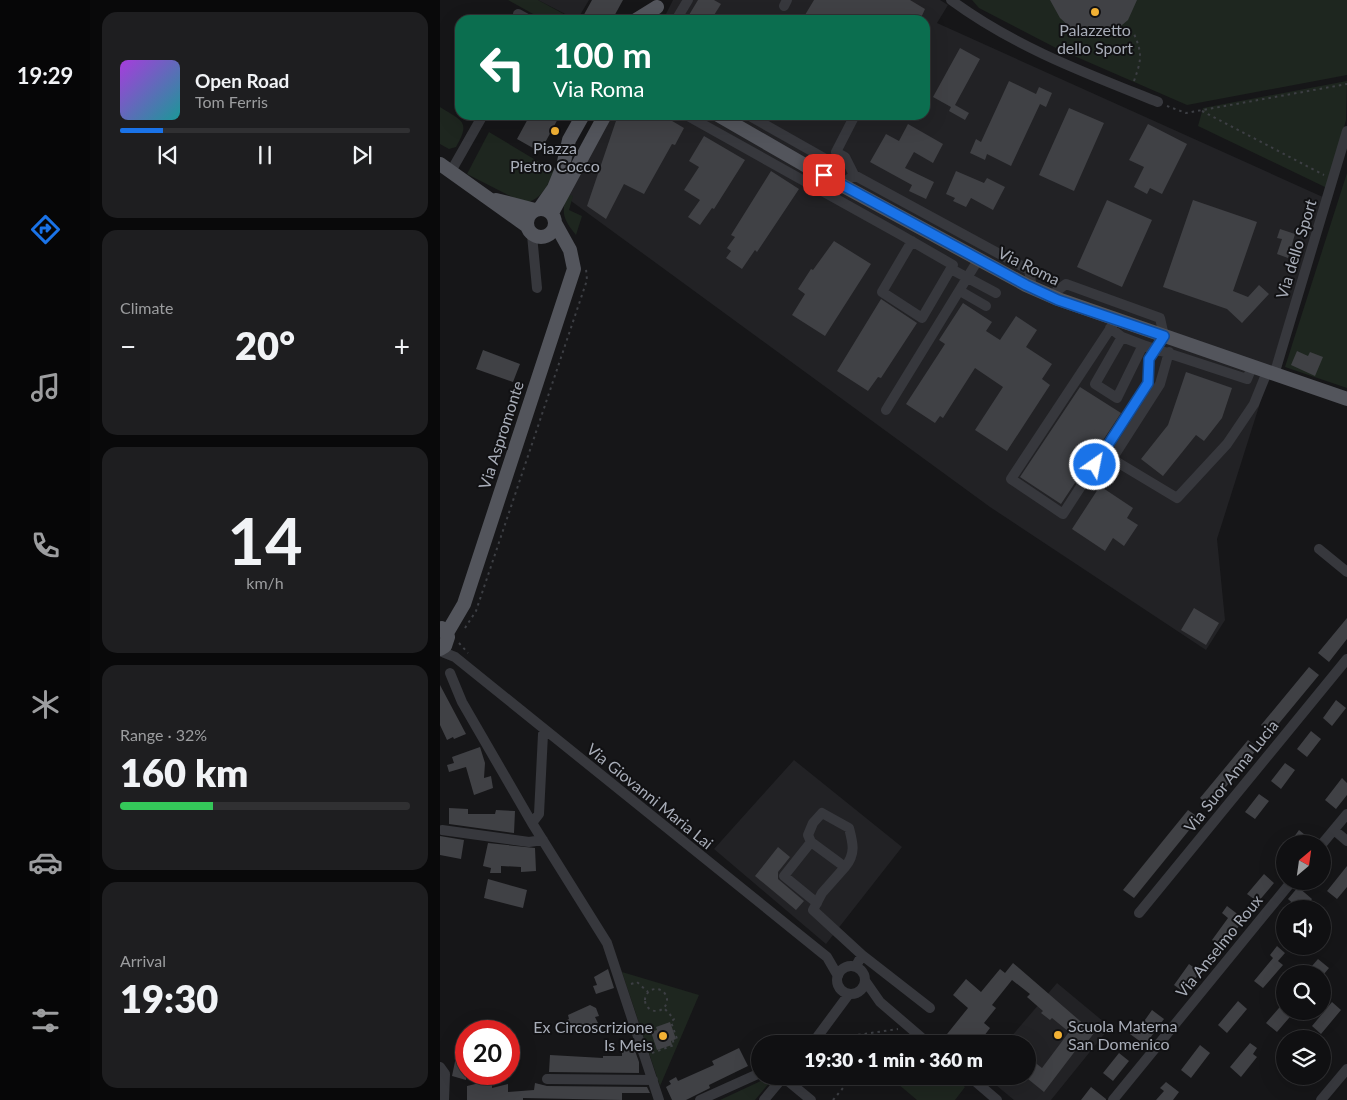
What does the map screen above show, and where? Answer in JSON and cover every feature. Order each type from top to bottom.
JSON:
[{"type":"main road","points":[[646,15],[657,9]]},
{"type":"main road","points":[[536,234],[552,232],[545,214],[563,166],[566,149],[580,120]]},
{"type":"main road","points":[[536,234],[527,218],[545,214],[602,120]]},
{"type":"main road","name":"Via Roma","points":[[730,120],[761,146],[815,175],[841,185],[859,202],[909,222],[1032,288],[1113,324],[1160,342],[1183,350],[1252,367],[1347,399]]},
{"type":"main road","points":[[566,149],[575,157],[581,156]]},
{"type":"main road","points":[[445,169],[536,234],[564,250],[572,259]]},
{"type":"main road","points":[[476,192],[507,204],[545,214]]},
{"type":"main road","name":"Via Aspromonte","points":[[447,636],[464,604],[574,270],[566,241],[545,214]]},
{"type":"street","points":[[679,15],[688,0]]},
{"type":"street","points":[[951,0],[963,6],[1009,38],[1158,102]]},
{"type":"street","points":[[445,169],[479,120]]},
{"type":"street","points":[[700,120],[761,146],[767,125]]},
{"type":"street","points":[[758,120],[824,158],[815,175],[859,202],[901,234],[953,265],[922,318],[882,292],[912,241]]},
{"type":"street","points":[[852,120],[836,152],[845,157],[854,175],[1029,270],[1032,288]]},
{"type":"street","name":"Via dello Sport","points":[[1169,352],[1160,384],[1112,459],[1177,498],[1227,444],[1254,404],[1271,373],[1347,131]]},
{"type":"street","points":[[841,185],[854,175]]},
{"type":"street","points":[[901,234],[909,222]]},
{"type":"street","points":[[536,234],[533,256],[537,288]]},
{"type":"street","points":[[886,410],[978,260]]},
{"type":"street","points":[[950,269],[996,293]]},
{"type":"street","points":[[1050,296],[1066,284],[1160,318],[1160,342],[1149,359],[1148,383],[1063,514],[1011,479],[1113,324],[1122,337],[1143,345],[1160,342]]},
{"type":"street","points":[[960,292],[986,306]]},
{"type":"street","points":[[1122,337],[1095,384],[1117,398],[1143,345]]},
{"type":"street","points":[[1160,342],[1169,352],[1183,350]]},
{"type":"street","points":[[1319,550],[1347,572]]},
{"type":"street","name":"Via Giovanni Maria Lai","points":[[447,636],[455,657],[827,957],[852,966]]},
{"type":"street","name":"Via Suor Anna Lucia","points":[[1139,913],[1347,659]]},
{"type":"street","points":[[450,673],[462,702],[606,943],[659,1100]]},
{"type":"street","points":[[532,822],[539,814],[544,734],[546,731]]},
{"type":"street","points":[[845,867],[811,842],[808,835],[813,822],[822,813],[849,828],[854,848],[845,867],[822,893],[813,910],[862,955],[930,1008]]},
{"type":"street","points":[[1330,835],[1347,814]]},
{"type":"street","points":[[442,830],[529,842],[543,840]]},
{"type":"street","points":[[1334,830],[1347,841]]},
{"type":"street","points":[[811,842],[784,876],[817,903]]},
{"type":"street","name":"Via Anselmo Roux","points":[[1113,1100],[1285,890]]},
{"type":"street","points":[[862,955],[852,966],[842,970],[837,982],[849,992],[878,1000]]},
{"type":"street","name":"Via Giovanni Maria Lai","points":[[827,957],[838,976]]},
{"type":"street","points":[[852,966],[864,974],[866,982],[878,1000],[918,1035]]},
{"type":"street","points":[[818,1035],[849,992],[866,982]]},
{"type":"street","points":[[1322,1100],[1347,1069]]},
{"type":"street","points":[[443,1070],[444,1100]]},
{"type":"street","points":[[700,1100],[751,1077]]},
{"type":"street","points":[[547,1079],[653,1080]]},
{"type":"street","points":[[764,1100],[775,1085]]},
{"type":"street","points":[[790,1085],[810,1100]]},
{"type":"street","points":[[980,1085],[998,1100]]},
{"type":"path","points":[[1129,91],[1140,63],[1141,49],[1134,34]]},
{"type":"path","points":[[1158,102],[1186,114],[1347,84]]},
{"type":"path","points":[[1202,110],[1332,180]]},
{"type":"path","points":[[468,653],[447,636],[476,612],[586,280],[586,267]]},
{"type":"path","points":[[636,982],[648,992]]},
{"type":"path","points":[[654,989],[664,992],[668,998],[664,1008],[658,1012],[648,1008],[645,999],[648,992],[654,989]]},
{"type":"path","points":[[644,1055],[674,1045],[672,1041],[677,1040],[671,1022],[674,1019],[664,1008]]},
{"type":"path","points":[[857,1035],[902,1029],[907,1026]]},
{"type":"path","points":[[833,1100],[846,1085]]},
{"type":"shaded area","points":[[508,0],[538,0],[566,15],[535,15]]},
{"type":"shaded area","points":[[538,0],[589,0],[580,15],[567,15]]},
{"type":"shaded area","points":[[673,0],[940,0],[948,5],[937,23],[1325,198],[1217,539],[1225,620],[1206,650],[990,507],[567,198],[608,120],[930,120],[930,15],[666,15]]},
{"type":"shaded area","points":[[972,0],[1347,0],[1347,75],[1187,105],[1056,48],[979,8]]},
{"type":"shaded area","points":[[1347,81],[1346,120],[1327,188],[1198,126],[1203,108]]},
{"type":"shaded area","points":[[440,107],[455,116],[455,120],[462,122],[463,132],[456,147],[449,149],[440,144]]},
{"type":"shaded area","points":[[489,132],[554,171],[540,196],[524,203],[467,174]]},
{"type":"shaded area","points":[[1347,173],[1347,388],[1285,367]]},
{"type":"shaded area","points":[[567,194],[573,196],[569,210],[582,216],[576,235],[564,216]]},
{"type":"shaded area","points":[[794,760],[902,847],[826,944],[714,849]]},
{"type":"shaded area","points":[[622,972],[699,995],[660,1086]]},
{"type":"shaded area","name":"Scuola Materna San Domenico","points":[[1057,983],[1110,1027],[1051,1100],[1014,1100],[996,1085],[1036,1085],[1036,1035],[1013,1035]]},
{"type":"shaded area","points":[[752,1085],[768,1085],[755,1100],[720,1100]]},
{"type":"shaded area","points":[[899,1085],[963,1085],[965,1087],[955,1100],[917,1100]]},
{"type":"building","points":[[592,0],[623,0],[615,15],[584,15]]},
{"type":"building","points":[[698,0],[714,0],[721,4],[714,15],[689,15]]},
{"type":"building","points":[[814,0],[910,0],[925,9],[922,15],[805,15]]},
{"type":"building","name":"Palazzetto dello Sport","points":[[1050,0],[1137,0],[1128,20],[1116,30],[1101,34],[1086,34],[1071,28],[1060,18]]},
{"type":"building","points":[[960,48],[980,59],[955,105],[969,113],[965,120],[949,111],[951,107],[933,97]]},
{"type":"building","points":[[1009,81],[1036,94],[1039,87],[1052,93],[1046,107],[1040,104],[1011,166],[987,154],[985,160],[970,153],[976,139],[981,142]]},
{"type":"building","points":[[1069,108],[1104,123],[1074,191],[1039,175]]},
{"type":"building","points":[[527,120],[557,120],[540,152],[517,139]]},
{"type":"building","points":[[616,120],[670,120],[684,128],[675,145],[672,144],[644,194],[624,184],[606,219],[587,206]]},
{"type":"building","points":[[908,124],[943,144],[933,163],[914,152],[905,168],[934,182],[926,199],[909,191],[912,185],[870,162],[886,134],[899,141]]},
{"type":"building","points":[[1148,124],[1187,144],[1162,194],[1150,188],[1147,194],[1134,187],[1144,167],[1129,160]]},
{"type":"building","points":[[704,136],[745,160],[714,209],[712,208],[700,225],[688,217],[700,200],[684,190],[699,167],[689,161]]},
{"type":"building","points":[[771,171],[799,189],[757,252],[755,250],[742,269],[726,258],[731,251],[727,248],[735,237],[731,235]]},
{"type":"building","points":[[956,171],[984,183],[987,178],[1005,187],[993,210],[971,198],[966,207],[953,201],[955,198],[946,194]]},
{"type":"building","points":[[1107,200],[1152,220],[1122,287],[1077,267]]},
{"type":"building","points":[[1193,200],[1257,222],[1233,291],[1248,297],[1259,285],[1269,294],[1242,323],[1227,309],[1163,287]]},
{"type":"building","points":[[1280,229],[1295,234],[1288,258],[1277,254],[1282,239],[1277,238]]},
{"type":"building","points":[[834,241],[871,264],[825,336],[792,315],[805,294],[798,289],[811,269],[813,270]]},
{"type":"building","points":[[881,299],[917,323],[881,378],[878,377],[868,391],[837,371]]},
{"type":"building","points":[[963,303],[992,322],[986,331],[1000,340],[1016,316],[1037,330],[1026,347],[1052,364],[1042,379],[1050,385],[1007,451],[975,430],[1003,387],[975,368],[943,418],[940,416],[935,423],[906,404],[945,344],[939,340]]},
{"type":"building","points":[[483,350],[520,364],[513,382],[476,369]]},
{"type":"building","points":[[1297,351],[1308,356],[1310,352],[1323,357],[1315,376],[1291,365]]},
{"type":"building","points":[[1186,372],[1232,388],[1222,418],[1204,441],[1196,435],[1163,476],[1141,459],[1168,425]]},
{"type":"building","points":[[1080,387],[1121,413],[1061,504],[1020,477]]},
{"type":"building","points":[[1100,486],[1133,508],[1127,518],[1138,525],[1124,546],[1113,538],[1105,551],[1072,529]]},
{"type":"building","points":[[1194,608],[1219,623],[1206,645],[1181,630]]},
{"type":"building","points":[[1347,618],[1347,639],[1329,662],[1318,653]]},
{"type":"building","points":[[1309,667],[1319,675],[1271,733],[1261,725]]},
{"type":"building","points":[[440,685],[466,734],[454,739],[453,737],[447,740],[440,725]]},
{"type":"building","points":[[1336,700],[1346,708],[1332,726],[1323,718]]},
{"type":"building","points":[[1311,731],[1321,739],[1307,757],[1297,749]]},
{"type":"building","points":[[1248,740],[1258,748],[1210,806],[1200,798]]},
{"type":"building","points":[[480,747],[485,763],[484,778],[491,776],[493,788],[474,795],[466,767],[449,772],[447,765],[454,763],[452,757]]},
{"type":"building","points":[[1285,763],[1295,770],[1281,789],[1271,781]]},
{"type":"building","points":[[1342,778],[1347,783],[1347,795],[1336,809],[1325,800]]},
{"type":"building","points":[[1259,794],[1269,801],[1255,819],[1245,812]]},
{"type":"building","points":[[449,808],[468,809],[468,814],[495,814],[496,810],[515,811],[514,833],[449,824]]},
{"type":"building","points":[[1188,810],[1199,818],[1134,898],[1123,890]]},
{"type":"building","points":[[1299,830],[1305,835],[1295,835]]},
{"type":"building","points":[[440,836],[464,840],[461,859],[440,855]]},
{"type":"building","points":[[488,843],[535,848],[536,871],[521,872],[521,867],[501,866],[501,873],[490,873],[491,868],[483,866]]},
{"type":"building","points":[[778,847],[790,857],[778,872],[778,879],[804,901],[796,910],[755,876]]},
{"type":"building","points":[[1347,866],[1347,887],[1337,899],[1327,891],[1331,890],[1331,886]]},
{"type":"building","points":[[1264,874],[1274,883],[1258,902],[1247,894]]},
{"type":"building","points":[[488,879],[527,890],[523,908],[484,898]]},
{"type":"building","points":[[1296,890],[1302,890],[1312,899],[1289,900]]},
{"type":"building","points":[[1227,906],[1244,919],[1223,948],[1212,940],[1228,918],[1222,913]]},
{"type":"building","points":[[1276,947],[1276,955],[1283,955],[1278,961],[1283,965],[1276,965],[1276,973],[1263,988],[1254,981],[1273,958],[1270,955]]},
{"type":"building","points":[[1318,959],[1325,965],[1313,965]]},
{"type":"building","points":[[1013,963],[1094,1033],[1085,1045],[1082,1042],[1044,1092],[1035,1085],[1036,1063],[1042,1068],[1069,1032],[1052,1018],[1050,1020],[1041,1013],[1043,1011],[1027,997],[1030,994],[1012,980],[992,1005],[996,1008],[984,1023],[990,1028],[985,1035],[946,1035],[968,1008],[953,995],[966,979],[981,992],[1000,969],[1005,973]]},
{"type":"building","points":[[1189,964],[1200,972],[1185,993],[1174,985]]},
{"type":"building","points":[[608,969],[614,988],[596,994],[593,986],[597,985],[594,977]]},
{"type":"building","points":[[1238,1001],[1247,1009],[1227,1033],[1218,1025]]},
{"type":"building","points":[[1332,1002],[1341,1010],[1324,1030],[1316,1030],[1312,1026],[1317,1020],[1331,1020]]},
{"type":"building","points":[[590,1005],[596,1008],[599,1016],[595,1017],[598,1023],[567,1035],[563,1022],[569,1019],[568,1015]]},
{"type":"building","points":[[1152,1010],[1164,1019],[1145,1045],[1130,1034],[1137,1025],[1140,1027]]},
{"type":"building","points":[[1276,1011],[1276,1020],[1287,1020],[1276,1031],[1266,1023]]},
{"type":"building","name":"Ex Circoscrizione Is Meis","points":[[670,1022],[676,1039],[671,1041],[672,1045],[657,1050],[651,1032],[657,1030],[656,1027]]},
{"type":"building","points":[[1250,1043],[1257,1048],[1253,1054],[1257,1057],[1241,1077],[1230,1067]]},
{"type":"building","points":[[1200,1045],[1210,1053],[1191,1078],[1181,1070]]},
{"type":"building","points":[[622,1047],[634,1048],[639,1062],[639,1073],[549,1072],[550,1055],[603,1058],[603,1056],[622,1056]]},
{"type":"building","points":[[739,1048],[748,1066],[709,1085],[710,1088],[686,1100],[672,1100],[666,1087],[671,1084],[669,1081],[676,1077],[678,1081],[714,1065],[712,1061]]},
{"type":"building","points":[[1119,1053],[1129,1061],[1113,1081],[1103,1073]]},
{"type":"building","points":[[455,1062],[455,1077],[452,1076]]},
{"type":"building","points":[[1166,1082],[1179,1092],[1173,1100],[1156,1100],[1164,1091],[1160,1088]]},
{"type":"building","points":[[535,1083],[547,1086],[647,1087],[650,1093],[622,1093],[622,1100],[523,1098],[523,1100],[467,1100],[467,1086],[492,1085],[492,1088],[508,1085],[508,1092],[534,1090]]},
{"type":"building","points":[[1091,1087],[1106,1099],[1106,1100],[1081,1100]]},
{"type":"place","name":"Palazzetto dello Sport","points":[[1095,12]]},
{"type":"place","name":"Piazza Pietro Cocco","points":[[555,131]]},
{"type":"place","name":"Scuola Materna San Domenico","points":[[1058,1035]]},
{"type":"place","name":"Ex Circoscrizione Is Meis","points":[[663,1036]]},
{"type":"route","points":[[824,175],[986,265],[1026,285],[1058,300],[1164,336],[1149,359],[1148,383],[1095,465]]}]
